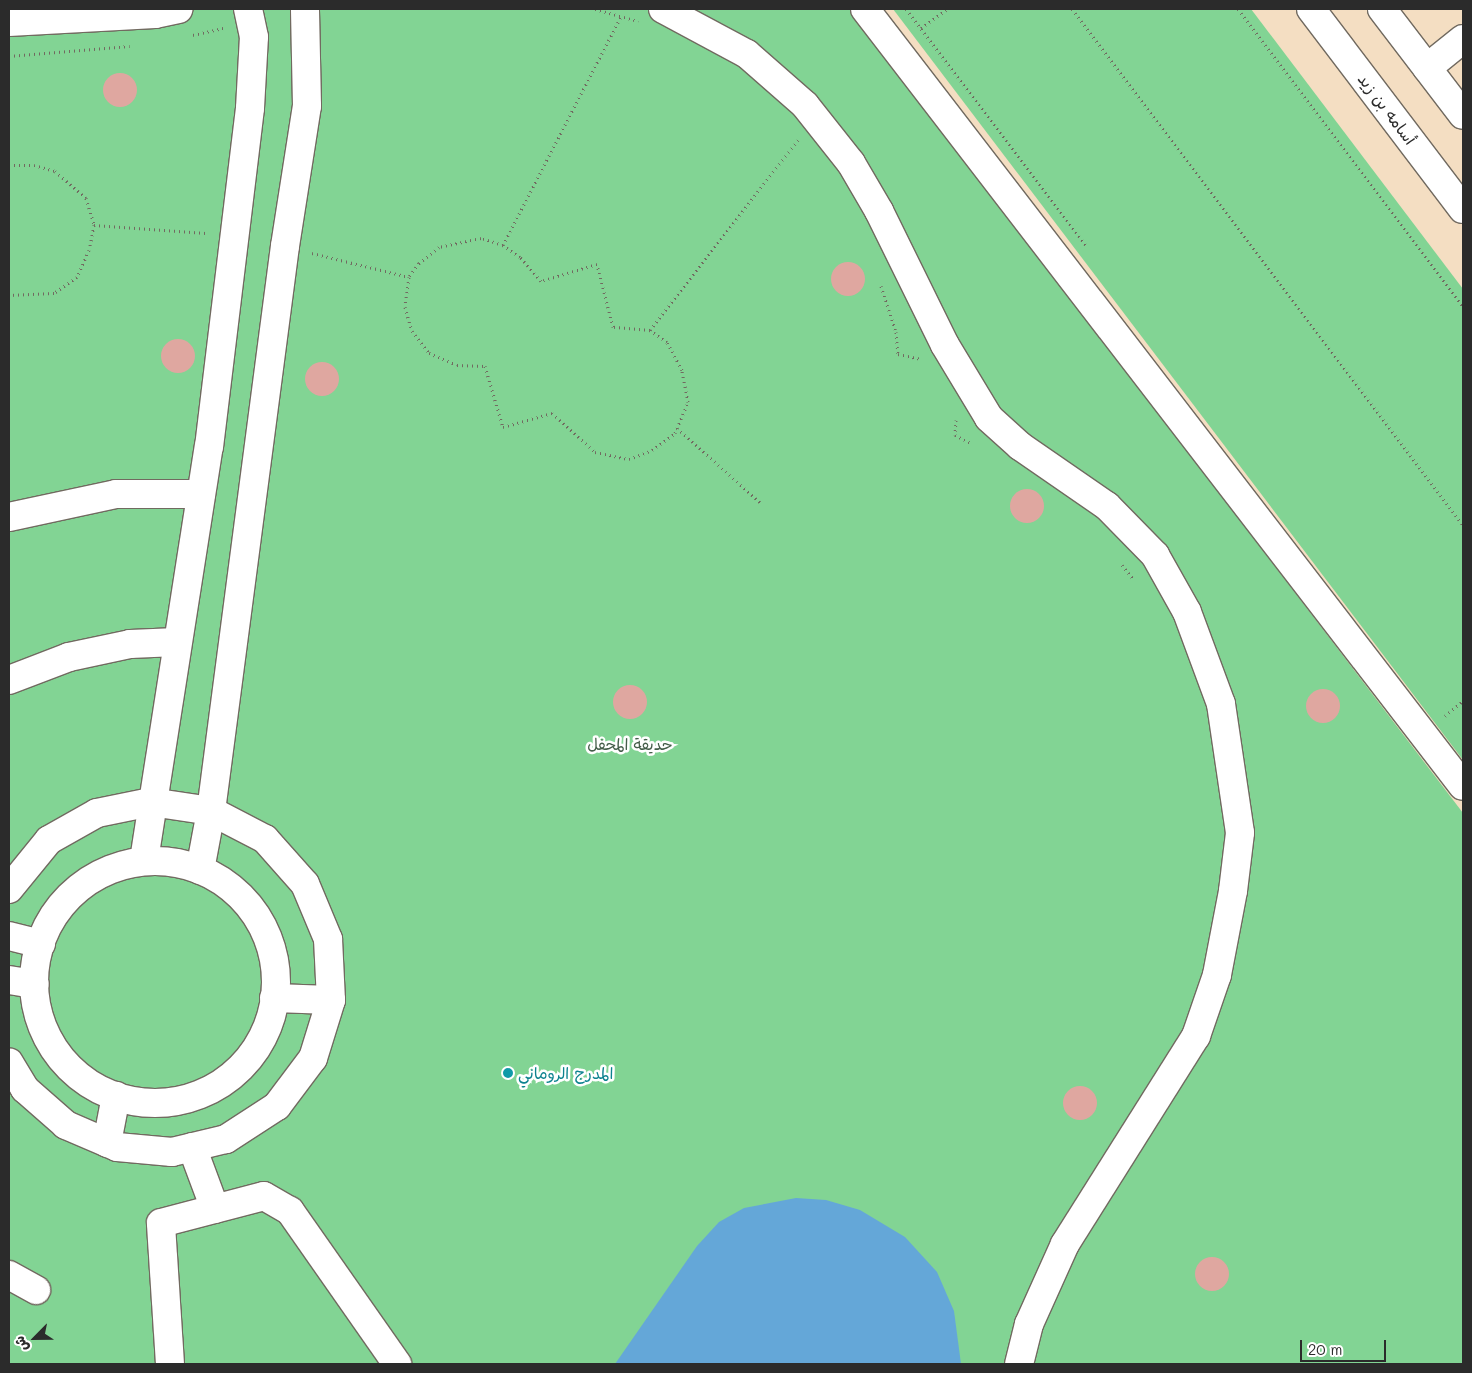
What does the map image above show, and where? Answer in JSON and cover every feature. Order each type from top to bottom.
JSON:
[{"type":"street","points":[[9,22],[154,14],[178,9]]},
{"type":"street","points":[[144,860],[151,802],[201,494],[250,108],[254,37],[248,9]]},
{"type":"street","points":[[200,870],[211,811],[285,246],[307,106],[304,9]]},
{"type":"street","points":[[866,9],[1463,786]]},
{"type":"street","name":"أسامه بن زيد","points":[[1310,9],[1463,209]]},
{"type":"street","points":[[1382,9],[1463,115]]},
{"type":"street","points":[[652,16],[747,54],[805,106],[840,148],[879,211],[945,345],[990,418],[1020,446],[1107,506],[1155,555],[1187,612],[1221,704],[1240,833],[1234,891],[1216,975],[1196,1036],[1065,1244],[1029,1324],[1019,1364]]},
{"type":"street","points":[[1427,68],[1463,40]]},
{"type":"street","points":[[9,516],[116,494],[201,494]]},
{"type":"street","points":[[9,680],[69,657],[130,644],[177,642]]},
{"type":"street","points":[[9,889],[49,840],[97,813],[151,802],[211,811],[265,839],[305,884],[328,940],[331,1000],[313,1058],[277,1106],[226,1138],[172,1152],[117,1147],[66,1125],[25,1089],[9,1062]]},
{"type":"street","points":[[144,860],[184,863],[200,870],[222,880],[252,907],[270,944],[277,984],[270,1024],[250,1060],[219,1086],[181,1102],[142,1103],[104,1092],[71,1070],[47,1038],[35,1000],[22,982],[35,960],[48,923],[72,892],[105,870],[144,860]]},
{"type":"street","points":[[9,936],[41,944]]},
{"type":"street","points":[[274,998],[331,1000]]},
{"type":"street","points":[[107,1143],[116,1096]]},
{"type":"street","points":[[192,1147],[215,1209]]},
{"type":"street","points":[[170,1364],[162,1224],[264,1196],[290,1211],[397,1364]]},
{"type":"street","points":[[9,1275],[36,1290]]},
{"type":"path","points":[[595,9],[621,16],[652,16]]},
{"type":"path","points":[[921,28],[947,9]]},
{"type":"path","points":[[1072,9],[1463,525]]},
{"type":"path","points":[[1238,9],[1463,306]]},
{"type":"path","points":[[503,245],[621,16]]},
{"type":"path","points":[[792,132],[804,146]]},
{"type":"path","points":[[650,330],[798,139]]},
{"type":"path","points":[[9,165],[34,165],[55,171],[86,198],[94,225],[89,250],[77,277],[54,293],[9,295]]},
{"type":"path","points":[[94,225],[234,234]]},
{"type":"path","points":[[482,238],[503,245],[520,257],[540,281],[597,264],[613,327],[650,330],[668,342],[682,370],[688,402],[675,433],[652,450],[629,459],[595,452],[552,413],[503,427],[485,366],[457,366],[429,353],[412,331],[405,307],[408,278],[419,263],[439,247],[482,238]]},
{"type":"path","points":[[285,246],[408,278]]},
{"type":"path","points":[[879,280],[896,332],[898,354],[924,360]]},
{"type":"path","points":[[957,414],[955,435],[977,445]]},
{"type":"path","points":[[677,428],[761,503]]},
{"type":"path","points":[[1118,560],[1136,582]]},
{"type":"path","points":[[1445,716],[1463,701]]},
{"type":"green space","name":"حديقة المحفل","points":[[9,9],[850,9],[1463,813],[1463,1364],[9,1364]]},
{"type":"green space","points":[[893,9],[1251,9],[1463,289],[1463,760]]},
{"type":"water","points":[[796,1198],[826,1200],[860,1210],[905,1237],[937,1272],[954,1311],[961,1364],[615,1364],[697,1246],[719,1222],[744,1208]]},
{"type":"building","points":[[120,73],[132,78],[137,90],[132,102],[120,107],[108,102],[103,90],[108,78]]},
{"type":"building","points":[[848,262],[860,267],[865,279],[860,291],[848,296],[836,291],[831,279],[836,267]]},
{"type":"building","points":[[178,339],[190,344],[195,356],[190,368],[178,373],[166,368],[161,356],[166,344]]},
{"type":"building","points":[[322,362],[334,367],[339,379],[334,391],[322,396],[310,391],[305,379],[310,367]]},
{"type":"building","points":[[1027,489],[1039,494],[1044,506],[1039,518],[1027,523],[1015,518],[1010,506],[1015,494]]},
{"type":"building","points":[[630,685],[642,690],[647,702],[642,714],[630,719],[618,714],[613,702],[618,690]]},
{"type":"building","points":[[1323,689],[1335,694],[1340,706],[1335,718],[1323,723],[1311,718],[1306,706],[1311,694]]},
{"type":"building","points":[[1080,1086],[1092,1091],[1097,1103],[1092,1115],[1080,1120],[1068,1115],[1063,1103],[1068,1091]]},
{"type":"building","points":[[1212,1257],[1224,1262],[1229,1274],[1224,1286],[1212,1291],[1200,1286],[1195,1274],[1200,1262]]},
{"type":"place","name":"المدرج الروماني","points":[[508,1073]]}]
